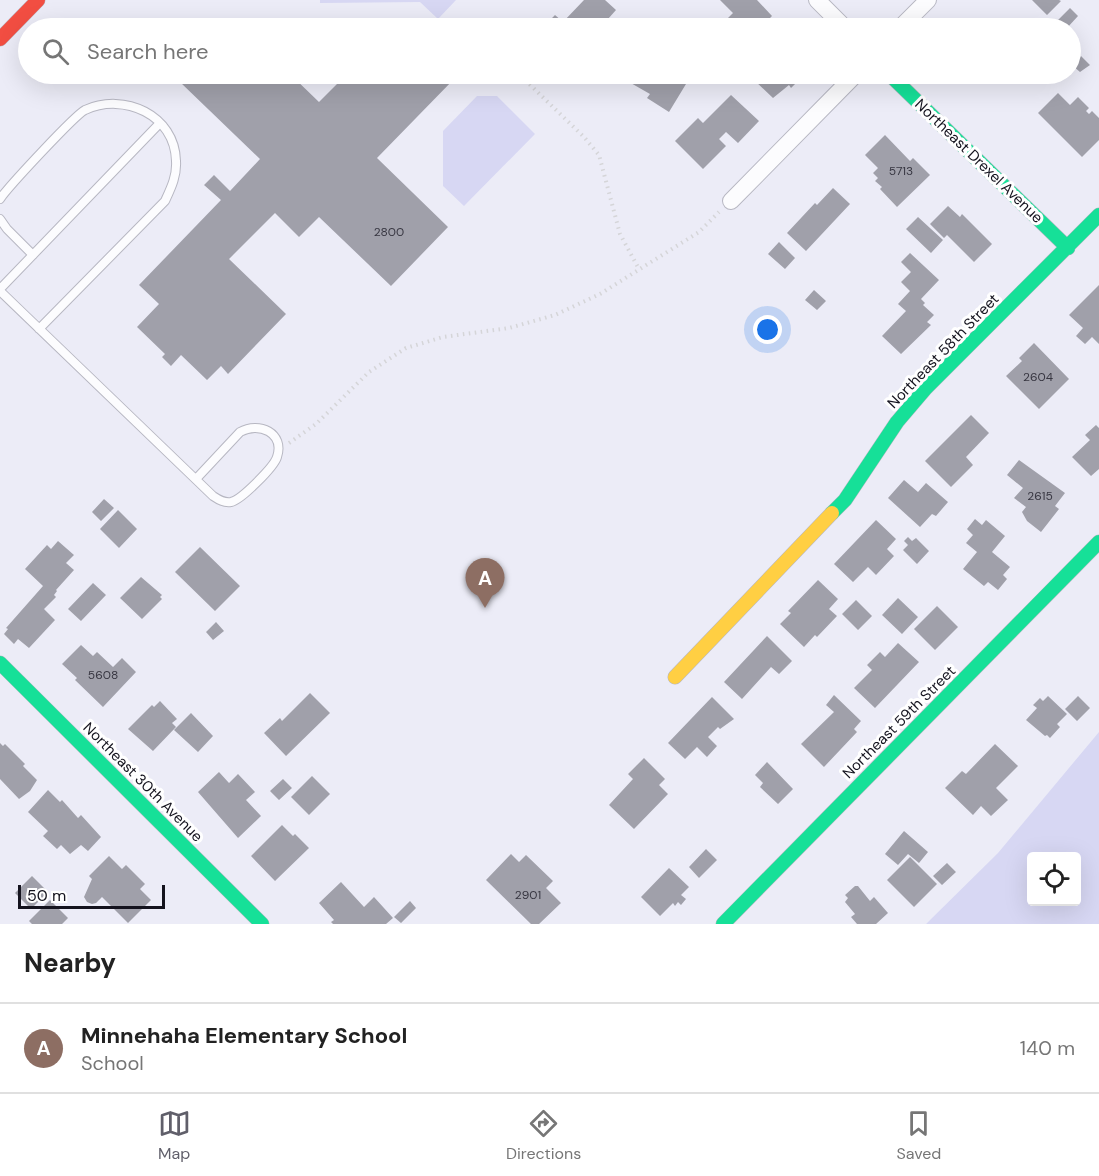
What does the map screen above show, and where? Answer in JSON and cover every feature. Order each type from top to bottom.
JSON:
[{"type":"street","points":[[20,18],[38,0]]},
{"type":"street","points":[[817,0],[835,18]]},
{"type":"street","points":[[910,18],[928,0]]},
{"type":"street","points":[[0,39],[18,21]]},
{"type":"street","points":[[731,201],[846,84]]},
{"type":"street","name":"Northeast Drexel Avenue","points":[[899,84],[1068,248]]},
{"type":"street","name":"Northeast 58th Street","points":[[675,677],[845,500],[897,422],[926,388],[1099,215]]},
{"type":"street","name":"Northeast 59th Street","points":[[723,924],[1099,542]]},
{"type":"street","name":"Northeast 30th Avenue","points":[[0,663],[262,924]]},
{"type":"lane","points":[[0,199],[82,111],[102,104],[123,103],[143,110],[160,123],[171,140],[176,160],[174,181],[165,201],[39,329]]},
{"type":"lane","points":[[160,123],[0,290],[39,329],[196,479],[219,500],[225,502],[237,500],[274,464],[278,443],[268,430],[261,427],[246,428],[196,479]]},
{"type":"lane","points":[[0,219],[33,255]]},
{"type":"path","points":[[529,84],[584,137],[598,155],[620,234],[639,269]]},
{"type":"path","points":[[278,450],[316,424],[369,372],[405,348],[442,337],[509,328],[555,315],[600,294],[699,232],[731,201]]},
{"type":"shaded area","points":[[320,0],[456,0],[439,18],[420,2],[320,3]]},
{"type":"shaded area","points":[[477,96],[497,96],[535,134],[464,206],[443,186],[443,131]]},
{"type":"shaded area","points":[[1099,732],[1099,924],[926,924],[998,853]]},
{"type":"building","points":[[584,0],[605,0],[616,10],[609,18],[567,18]]},
{"type":"building","points":[[720,0],[757,0],[772,16],[770,18],[728,18],[733,13]]},
{"type":"building","points":[[1032,0],[1059,0],[1061,1],[1047,15]]},
{"type":"building","points":[[1070,8],[1078,16],[1076,18],[1060,18]]},
{"type":"building","points":[[1081,56],[1090,65],[1081,71]]},
{"type":"building","points":[[182,84],[300,84],[319,102],[337,84],[449,84],[377,158],[448,227],[391,286],[319,217],[299,237],[275,213],[229,259],[286,314],[228,374],[221,366],[207,380],[181,355],[171,366],[162,357],[165,354],[137,327],[159,304],[139,285],[221,200],[204,185],[214,175],[230,191],[260,159]]},
{"type":"building","points":[[632,84],[686,84],[669,112],[647,98],[650,94]]},
{"type":"building","points":[[758,84],[795,84],[791,88],[789,85],[773,98]]},
{"type":"building","points":[[1058,93],[1070,105],[1078,97],[1089,108],[1086,111],[1089,114],[1092,111],[1099,118],[1099,140],[1082,157],[1038,113]]},
{"type":"building","points":[[731,95],[759,121],[738,143],[726,132],[719,139],[726,146],[703,169],[675,141],[698,118],[703,123]]},
{"type":"building","points":[[885,135],[910,161],[913,158],[930,175],[897,207],[875,181],[878,178],[873,173],[878,168],[865,155]]},
{"type":"building","points":[[833,188],[850,204],[806,251],[787,233],[815,203],[817,205]]},
{"type":"building","points":[[948,206],[960,217],[962,214],[992,244],[974,262],[947,235],[944,238],[930,224]]},
{"type":"building","points":[[918,217],[943,240],[931,253],[906,229]]},
{"type":"building","points":[[779,242],[795,258],[785,269],[768,254]]},
{"type":"building","points":[[910,253],[939,280],[921,299],[925,303],[923,305],[934,315],[927,322],[931,325],[901,354],[882,336],[906,311],[898,304],[910,291],[901,282],[911,272],[901,262]]},
{"type":"building","points":[[1099,285],[1099,344],[1092,337],[1085,344],[1076,336],[1083,328],[1069,315]]},
{"type":"building","points":[[814,290],[826,301],[817,310],[805,300]]},
{"type":"building","points":[[1034,343],[1069,379],[1039,409],[1006,376],[1022,361],[1019,358]]},
{"type":"building","points":[[971,415],[989,433],[966,457],[973,465],[951,487],[925,461]]},
{"type":"building","points":[[1096,425],[1099,428],[1099,469],[1091,476],[1072,457],[1090,440],[1085,435]]},
{"type":"building","points":[[1019,460],[1065,493],[1055,506],[1059,509],[1041,532],[1027,521],[1022,512],[1026,507],[1014,498],[1023,488],[1007,475]]},
{"type":"building","points":[[904,480],[918,492],[926,483],[948,502],[936,516],[932,514],[920,527],[888,498]]},
{"type":"building","points":[[104,499],[114,508],[101,521],[92,512]]},
{"type":"building","points":[[118,510],[137,529],[119,548],[100,529]]},
{"type":"building","points":[[975,519],[982,525],[986,520],[1005,536],[992,552],[1010,567],[1003,575],[1007,579],[998,590],[988,582],[984,586],[963,569],[977,552],[966,543],[973,535],[967,529]]},
{"type":"building","points":[[876,520],[896,539],[887,549],[894,556],[876,575],[868,567],[853,582],[834,564]]},
{"type":"building","points":[[908,537],[912,541],[916,538],[929,551],[917,564],[903,550],[908,545],[904,541]]},
{"type":"building","points":[[58,541],[74,555],[66,563],[74,570],[56,590],[54,595],[56,597],[44,609],[55,620],[29,648],[18,639],[14,644],[4,634],[8,629],[6,628],[43,586],[25,569],[47,545],[51,549]]},
{"type":"building","points":[[200,547],[240,586],[215,611],[175,572]]},
{"type":"building","points":[[141,577],[162,595],[160,597],[162,599],[142,619],[120,598]]},
{"type":"building","points":[[818,580],[838,599],[829,609],[837,616],[804,647],[780,624],[791,613],[788,611]]},
{"type":"building","points":[[93,583],[106,595],[81,621],[68,609]]},
{"type":"building","points":[[898,598],[918,617],[902,634],[882,615]]},
{"type":"building","points":[[856,600],[872,616],[858,630],[842,614]]},
{"type":"building","points":[[937,606],[958,627],[935,650],[914,629]]},
{"type":"building","points":[[216,622],[224,631],[213,640],[206,632]]},
{"type":"building","points":[[767,636],[792,661],[779,674],[771,667],[742,699],[724,682]]},
{"type":"building","points":[[898,643],[919,662],[875,708],[854,688],[872,670],[867,665],[880,652],[885,657]]},
{"type":"building","points":[[81,645],[93,656],[97,652],[113,667],[122,658],[136,672],[103,707],[62,664]]},
{"type":"building","points":[[310,693],[330,713],[286,756],[264,733],[280,718],[282,721]]},
{"type":"building","points":[[834,695],[861,721],[854,729],[857,732],[824,767],[801,744],[834,712],[826,705]]},
{"type":"building","points":[[1048,696],[1067,714],[1057,724],[1060,727],[1050,738],[1026,720],[1037,708],[1033,705],[1040,698],[1043,701]]},
{"type":"building","points":[[1078,696],[1090,708],[1077,721],[1065,709]]},
{"type":"building","points":[[712,697],[734,719],[720,729],[718,727],[708,737],[717,746],[707,757],[697,747],[685,759],[668,743]]},
{"type":"building","points":[[160,701],[177,719],[172,723],[176,727],[153,751],[128,729],[152,705],[154,707]]},
{"type":"building","points":[[191,713],[213,736],[198,752],[174,730]]},
{"type":"building","points":[[0,743],[3,746],[5,744],[25,764],[23,766],[37,780],[30,791],[19,799],[0,779]]},
{"type":"building","points":[[995,744],[1018,766],[996,788],[1008,800],[991,816],[981,806],[973,815],[945,788],[962,771],[966,774]]},
{"type":"building","points":[[644,758],[665,779],[659,785],[668,794],[634,829],[609,805],[633,779],[628,774]]},
{"type":"building","points":[[767,762],[793,789],[778,804],[760,787],[763,783],[755,775]]},
{"type":"building","points":[[219,772],[229,783],[238,774],[255,792],[246,800],[261,816],[238,838],[198,792]]},
{"type":"building","points":[[312,776],[330,794],[309,815],[291,797]]},
{"type":"building","points":[[283,779],[292,788],[279,800],[270,791]]},
{"type":"building","points":[[48,790],[60,802],[62,800],[78,818],[81,815],[101,837],[88,851],[81,845],[70,854],[61,845],[57,849],[43,836],[48,831],[28,812]]},
{"type":"building","points":[[282,825],[309,848],[275,881],[251,856]]},
{"type":"building","points":[[904,831],[928,852],[919,863],[908,854],[898,865],[885,854]]},
{"type":"building","points":[[706,849],[717,860],[699,878],[689,867]]},
{"type":"building","points":[[511,854],[519,862],[526,855],[553,881],[546,888],[561,903],[539,924],[531,924],[486,880]]},
{"type":"building","points":[[109,856],[122,869],[126,865],[145,884],[140,889],[151,900],[128,923],[102,897],[92,904],[84,897],[92,879],[89,876]]},
{"type":"building","points":[[910,857],[937,884],[914,907],[887,880]]},
{"type":"building","points":[[947,863],[956,872],[942,885],[933,876]]},
{"type":"building","points":[[669,868],[689,887],[681,895],[686,899],[681,905],[678,902],[675,906],[673,903],[660,916],[641,897]]},
{"type":"building","points":[[32,876],[48,892],[31,909],[15,893]]},
{"type":"building","points":[[341,882],[364,907],[374,897],[393,918],[386,924],[333,924],[331,922],[334,920],[319,903]]},
{"type":"building","points":[[858,886],[870,901],[874,897],[888,913],[876,924],[857,924],[851,917],[855,914],[845,902],[848,898],[845,895]]},
{"type":"building","points":[[50,900],[68,918],[62,924],[32,924],[29,921]]},
{"type":"building","points":[[410,901],[416,908],[401,923],[394,917]]},
{"type":"traffic: fast","points":[[899,84],[1068,248]]},
{"type":"traffic: fast","points":[[832,513],[845,500],[897,422],[926,388],[1099,215]]},
{"type":"traffic: fast","points":[[723,924],[1099,542]]},
{"type":"traffic: fast","points":[[0,663],[262,924]]},
{"type":"traffic: slow","points":[[675,677],[832,513]]},
{"type":"traffic: jam","points":[[20,18],[38,0]]},
{"type":"traffic: jam","points":[[0,39],[18,21]]},
{"type":"place","name":"Minnehaha Elementary School","points":[[485,608]]}]
